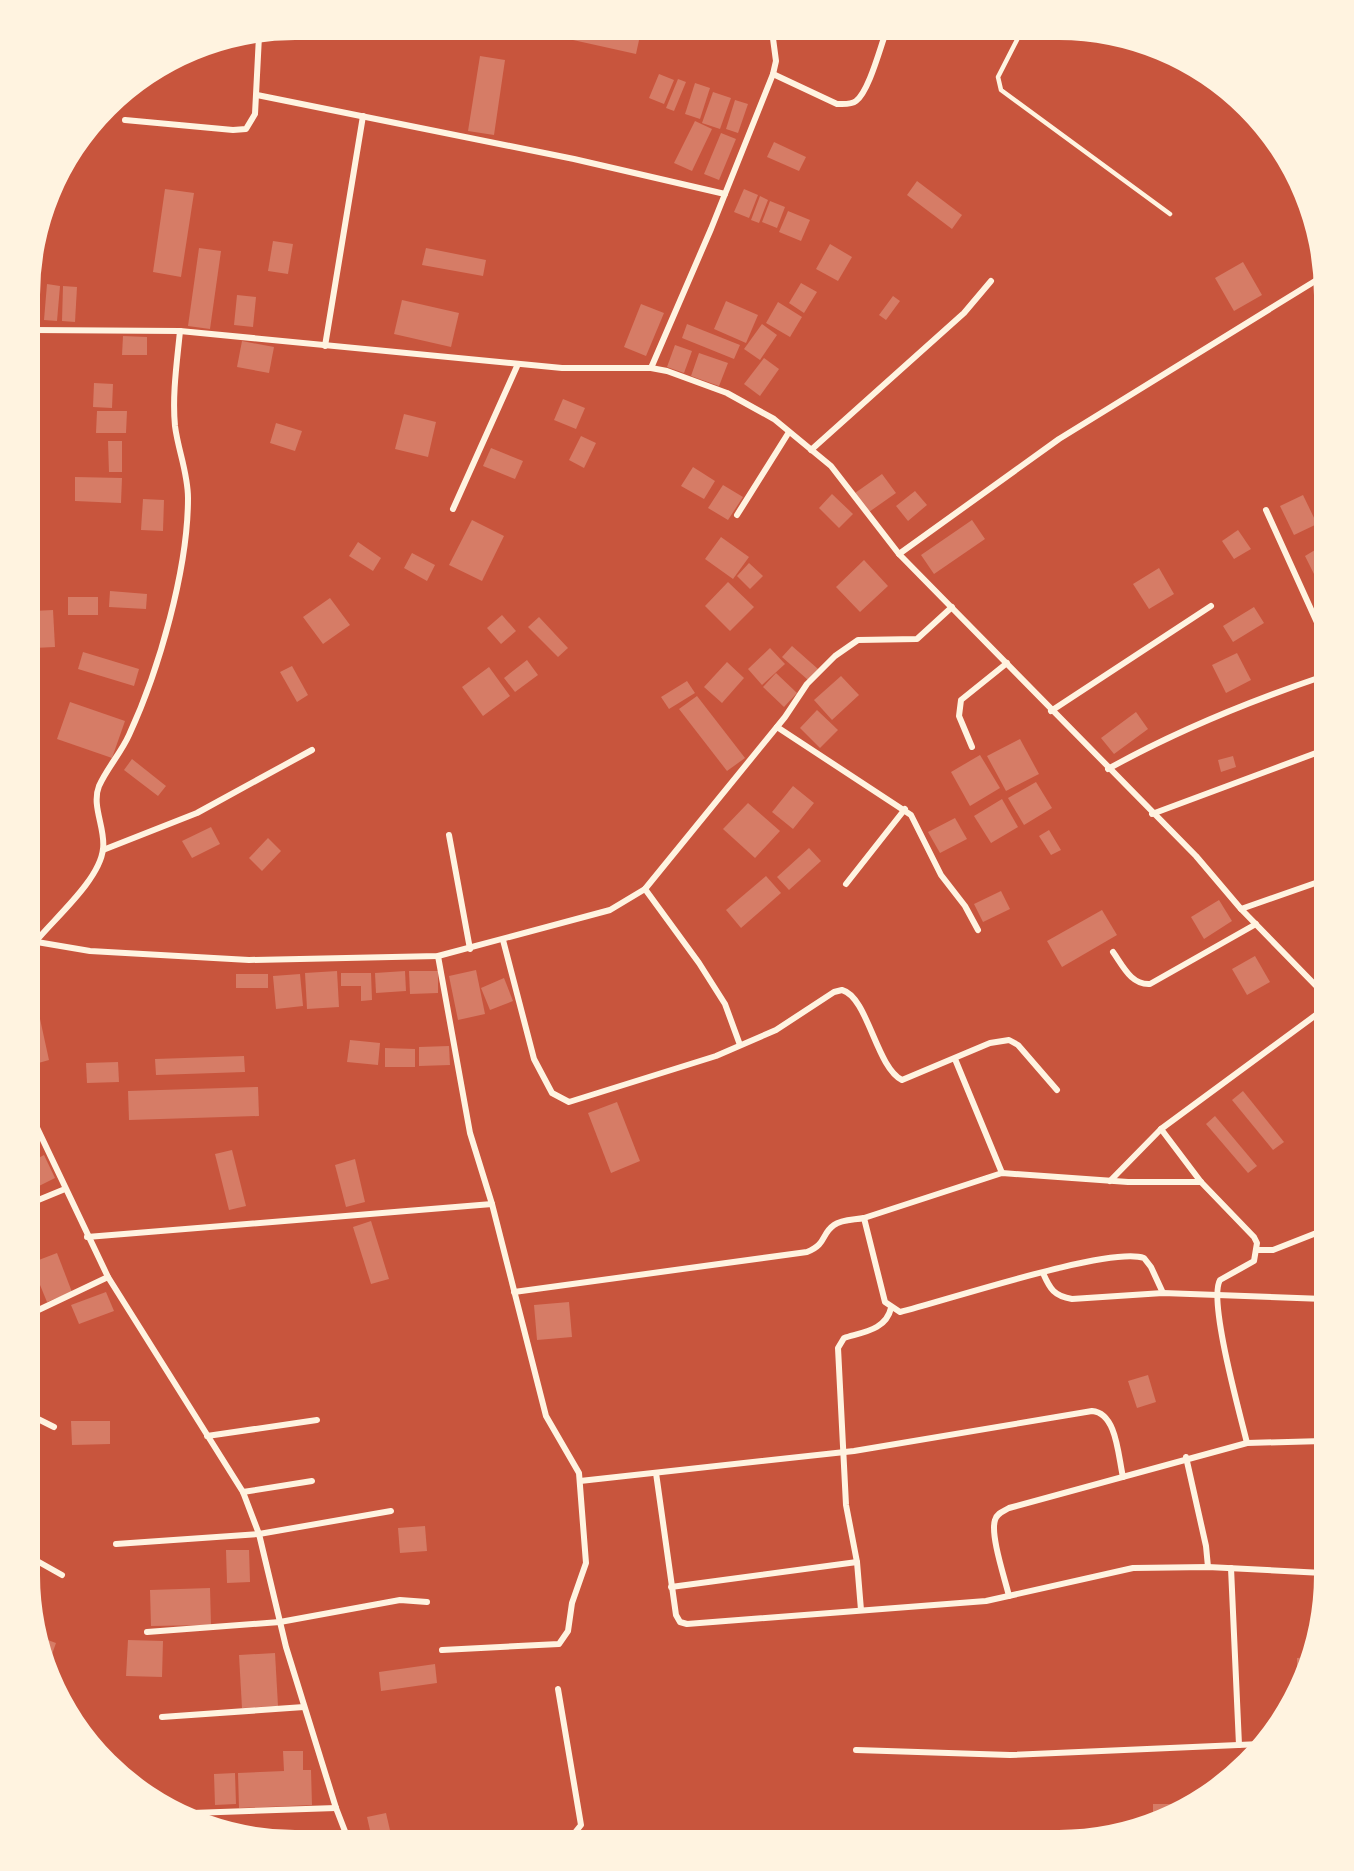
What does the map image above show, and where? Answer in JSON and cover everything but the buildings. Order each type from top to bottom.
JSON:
[{"type":"street","points":[[651,368],[773,74],[776,61],[773,40]]},
{"type":"street","points":[[773,74],[837,104],[846,105],[856,101],[864,88],[883,40]]},
{"type":"street","points":[[125,120],[233,130],[246,129],[255,114],[259,43]]},
{"type":"street","points":[[257,95],[574,159],[724,194]]},
{"type":"street","points":[[325,346],[363,116]]},
{"type":"street","points":[[811,450],[964,313],[991,281]]},
{"type":"street","points":[[899,554],[1059,439],[1313,282]]},
{"type":"street","points":[[40,330],[180,331],[562,368],[651,368],[667,371],[727,393],[774,419],[831,466],[899,554],[1108,770],[1196,856],[1241,909],[1314,984]]},
{"type":"street","points":[[40,933],[93,873],[103,850],[97,802],[98,788],[130,732],[163,641],[186,534],[187,488],[174,409],[180,331]]},
{"type":"street","points":[[453,509],[518,364]]},
{"type":"street","points":[[737,515],[789,432]]},
{"type":"street","points":[[1266,510],[1314,617]]},
{"type":"street","points":[[1052,711],[1211,606]]},
{"type":"street","points":[[40,941],[90,951],[249,960],[438,956],[610,910],[645,890],[777,727],[807,684],[851,643],[865,639],[917,639],[952,608]]},
{"type":"street","points":[[972,747],[959,716],[961,700],[1006,663]]},
{"type":"street","points":[[1108,770],[1158,742],[1284,689],[1314,679]]},
{"type":"street","points":[[777,727],[911,815],[941,875],[965,906],[978,930]]},
{"type":"street","points":[[103,850],[219,802],[312,750]]},
{"type":"street","points":[[1152,814],[1314,754]]},
{"type":"street","points":[[846,884],[905,809]]},
{"type":"street","points":[[449,835],[470,949]]},
{"type":"street","points":[[1241,909],[1314,883]]},
{"type":"street","points":[[645,890],[699,963],[725,1004],[740,1045]]},
{"type":"street","points":[[1113,952],[1134,980],[1142,984],[1150,984],[1256,924]]},
{"type":"street","points":[[503,940],[534,1059],[552,1093],[559,1098],[576,1101],[702,1061],[776,1030],[826,997],[842,990],[854,998],[895,1076],[902,1080],[990,1043],[1010,1040],[1018,1045],[1057,1090]]},
{"type":"street","points":[[438,956],[470,1133],[492,1204],[546,1416],[575,1466],[580,1481],[586,1563],[572,1603],[568,1631],[559,1644],[442,1650]]},
{"type":"street","points":[[1110,1181],[1161,1129],[1314,1016]]},
{"type":"street","points":[[955,1059],[1002,1173]]},
{"type":"street","points":[[1161,1129],[1201,1182],[1254,1237],[1257,1250],[1254,1261],[1220,1280],[1216,1295],[1228,1363],[1247,1443]]},
{"type":"street","points":[[40,1135],[108,1277],[243,1492],[259,1534],[280,1622],[304,1707],[345,1830]]},
{"type":"street","points":[[514,1292],[807,1252],[823,1242],[834,1224],[864,1218],[1002,1173],[1110,1181],[1201,1182]]},
{"type":"street","points":[[40,1199],[65,1189]]},
{"type":"street","points":[[87,1237],[492,1204]]},
{"type":"street","points":[[864,1218],[885,1302],[900,1312],[1043,1274],[1136,1256],[1144,1258],[1151,1267],[1163,1293]]},
{"type":"street","points":[[1257,1250],[1273,1250],[1314,1234]]},
{"type":"street","points":[[1043,1274],[1052,1292],[1060,1297],[1163,1293],[1314,1299]]},
{"type":"street","points":[[40,1309],[108,1277]]},
{"type":"street","points":[[861,1610],[857,1562],[847,1516],[842,1453],[840,1341],[883,1325],[889,1318],[891,1308]]},
{"type":"street","points":[[580,1481],[842,1453],[1092,1411],[1100,1412],[1109,1421],[1122,1477]]},
{"type":"street","points":[[40,1420],[54,1427]]},
{"type":"street","points":[[207,1436],[317,1420]]},
{"type":"street","points":[[1009,1596],[994,1531],[995,1520],[1000,1513],[1010,1508],[1186,1457],[1247,1443],[1314,1443]]},
{"type":"street","points":[[1186,1457],[1206,1546],[1208,1567]]},
{"type":"street","points":[[656,1473],[676,1615],[680,1622],[687,1624],[986,1601],[1133,1568],[1208,1567],[1314,1573]]},
{"type":"street","points":[[243,1492],[312,1481]]},
{"type":"street","points":[[116,1544],[259,1534],[391,1511]]},
{"type":"street","points":[[671,1587],[857,1562]]},
{"type":"street","points":[[40,1563],[62,1575]]},
{"type":"street","points":[[1231,1568],[1239,1745]]},
{"type":"street","points":[[147,1632],[280,1622],[387,1602],[427,1602]]},
{"type":"street","points":[[558,1689],[581,1825],[577,1830]]},
{"type":"street","points":[[162,1717],[304,1707]]},
{"type":"street","points":[[856,1750],[1010,1755],[1250,1745]]},
{"type":"street","points":[[202,1813],[336,1808]]},
{"type":"lane","points":[[1017,40],[998,77],[1001,90],[1170,214]]}]
